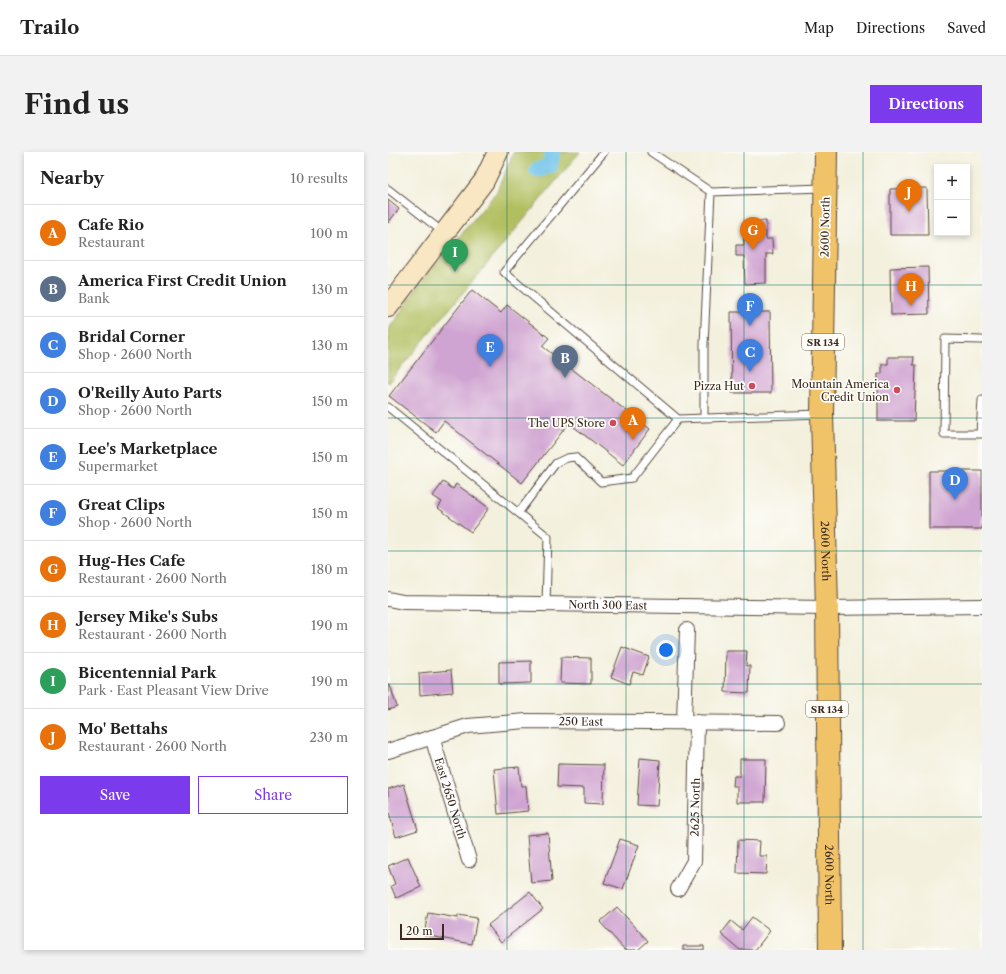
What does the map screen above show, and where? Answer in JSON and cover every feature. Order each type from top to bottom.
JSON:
[{"type":"main road","name":"2600 North","points":[[826,152],[822,414],[827,608],[830,950]]},
{"type":"street","points":[[392,298],[484,181],[498,152]]},
{"type":"street","name":"North 300 East","points":[[388,600],[403,602],[827,608],[982,606]]},
{"type":"street","name":"2625 North","points":[[678,889],[694,861],[691,722],[687,630]]},
{"type":"street","name":"250 East","points":[[388,751],[468,726],[526,720],[778,724]]},
{"type":"street","name":"East 2650 North","points":[[432,737],[469,860]]},
{"type":"lane","points":[[604,152],[504,272],[678,419],[822,414]]},
{"type":"lane","points":[[651,152],[711,192],[826,188]]},
{"type":"lane","points":[[388,189],[444,233]]},
{"type":"lane","points":[[704,417],[704,345],[711,192]]},
{"type":"lane","points":[[982,340],[945,339],[944,434],[981,434],[982,400]]},
{"type":"lane","points":[[388,407],[548,537],[546,604]]},
{"type":"lane","points":[[519,512],[556,463],[567,458],[575,457],[601,482],[632,478],[678,419]]},
{"type":"green space","points":[[514,152],[580,152],[388,383],[388,330],[424,278],[496,193]]},
{"type":"building","points":[[927,188],[928,235],[890,235],[890,189]]},
{"type":"building","points":[[388,200],[399,209],[388,223]]},
{"type":"building","points":[[766,221],[766,239],[772,239],[773,254],[766,254],[766,283],[745,284],[744,256],[736,256],[736,245],[744,245],[743,222]]},
{"type":"building","points":[[928,267],[929,314],[891,315],[890,268]]},
{"type":"building","points":[[472,290],[501,313],[507,305],[549,338],[542,346],[650,429],[623,465],[569,423],[522,483],[444,421],[436,432],[389,396]]},
{"type":"building","points":[[731,312],[770,312],[771,393],[732,393]]},
{"type":"building","name":"Mountain America Credit Union","points":[[888,357],[914,357],[913,365],[916,365],[914,421],[878,421],[878,374],[882,374],[882,364],[888,364]]},
{"type":"building","points":[[929,471],[982,471],[982,529],[929,529]]},
{"type":"building","points":[[443,482],[453,489],[456,484],[489,508],[471,532],[438,508],[442,502],[433,496]]},
{"type":"building","points":[[622,647],[649,657],[643,675],[633,672],[629,684],[611,677]]},
{"type":"building","points":[[726,651],[747,651],[746,666],[750,666],[749,693],[725,692]]},
{"type":"building","points":[[561,657],[591,658],[591,684],[560,683]]},
{"type":"building","points":[[531,661],[531,683],[499,684],[499,662]]},
{"type":"building","points":[[451,670],[453,692],[420,695],[419,673]]},
{"type":"building","points":[[388,685],[390,685],[397,707],[388,710]]},
{"type":"building","points":[[640,758],[660,760],[657,806],[637,805]]},
{"type":"building","points":[[740,759],[766,759],[765,802],[737,802],[737,786],[733,786],[734,776],[740,776]]},
{"type":"building","points":[[558,764],[604,765],[603,804],[584,803],[584,788],[557,787]]},
{"type":"building","points":[[519,767],[521,786],[526,786],[528,811],[498,814],[494,769]]},
{"type":"building","points":[[404,784],[418,830],[396,837],[388,809],[388,789]]},
{"type":"building","points":[[548,833],[552,881],[531,883],[527,835]]},
{"type":"building","points":[[620,839],[639,845],[623,889],[604,883]]},
{"type":"building","points":[[738,840],[760,841],[759,856],[767,856],[766,874],[737,873]]},
{"type":"building","points":[[408,857],[421,887],[396,898],[391,886],[395,884],[388,866]]},
{"type":"building","points":[[530,892],[543,909],[501,942],[488,925]]},
{"type":"building","points":[[617,907],[648,941],[638,950],[625,950],[600,922]]},
{"type":"building","points":[[428,913],[458,918],[458,915],[477,918],[472,944],[424,935]]},
{"type":"building","points":[[752,917],[770,931],[755,950],[740,950],[721,934],[731,921],[742,930]]},
{"type":"building","points":[[683,946],[704,946],[704,950],[683,950]]},
{"type":"waterway","points":[[537,170],[550,166],[553,152]]},
{"type":"place","name":"Mo' Bettahs","points":[[909,212]]},
{"type":"place","name":"Hug-Hes Cafe","points":[[753,250]]},
{"type":"place","name":"Bicentennial Park","points":[[455,272]]},
{"type":"place","name":"Jersey Mike's Subs","points":[[911,306]]},
{"type":"place","name":"Great Clips","points":[[750,326]]},
{"type":"place","name":"Lee's Marketplace","points":[[490,367]]},
{"type":"place","name":"Bridal Corner","points":[[750,372]]},
{"type":"place","name":"America First Credit Union","points":[[565,378]]},
{"type":"place","name":"Pizza Hut","points":[[752,386]]},
{"type":"place","name":"Mountain America Credit Union","points":[[897,390]]},
{"type":"place","name":"The UPS Store","points":[[613,423]]},
{"type":"place","name":"Cafe Rio","points":[[633,440]]},
{"type":"place","name":"O'Reilly Auto Parts","points":[[955,500]]}]
